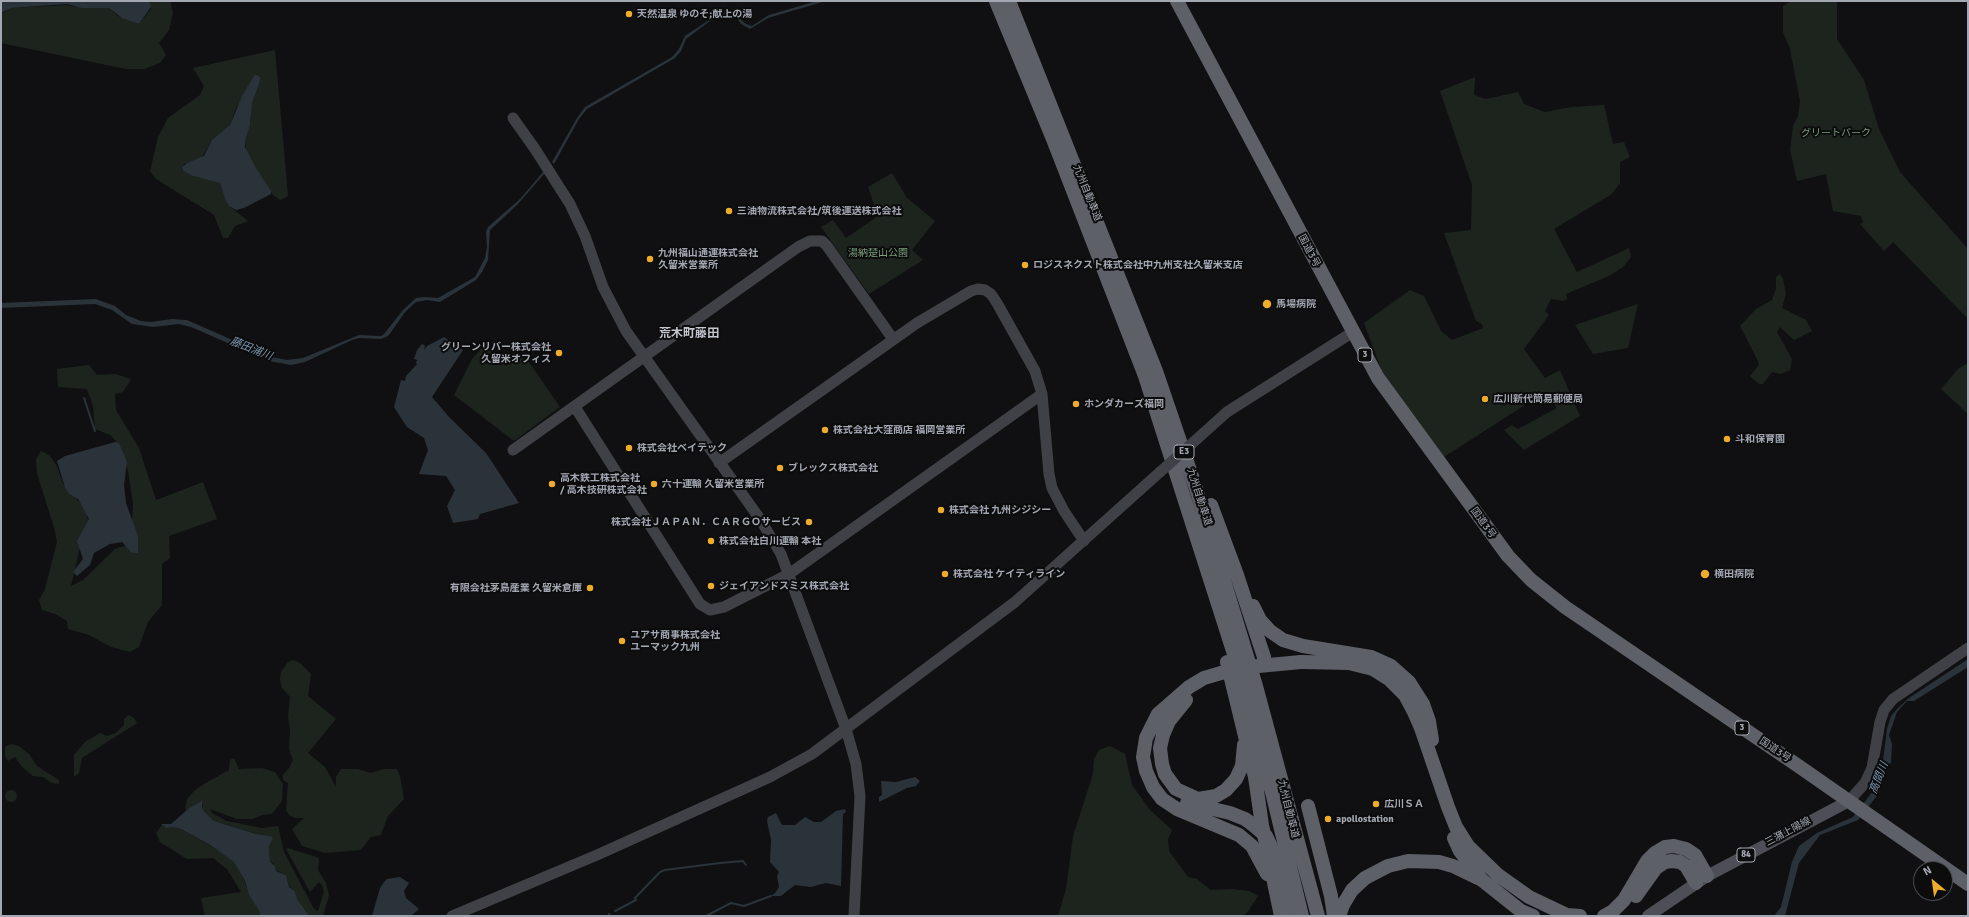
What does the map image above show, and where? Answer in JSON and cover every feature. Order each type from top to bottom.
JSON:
[{"type":"highway","name":"九州自動車道","points":[[996,1],[1053,139],[1145,376],[1234,654],[1273,796],[1290,915]]},
{"type":"highway","name":"九州自動車道","points":[[1009,1],[1156,371],[1196,488],[1254,679],[1318,916]]},
{"type":"highway","name":"国道3号","points":[[1177,1],[1378,378],[1508,556],[1531,580],[1565,607],[1857,806],[1968,884]]},
{"type":"highway","points":[[1156,371],[1203,485],[1237,575],[1264,657]]},
{"type":"highway","points":[[1202,556],[1255,777],[1262,825],[1276,894]]},
{"type":"highway","points":[[1237,575],[1260,620],[1270,631],[1284,640],[1303,646],[1371,657],[1391,666],[1409,682],[1422,704],[1429,721],[1432,744],[1432,762]]},
{"type":"highway","points":[[1290,915],[1276,894],[1263,863],[1252,846],[1239,835],[1177,809],[1162,799],[1153,786],[1146,771],[1143,757],[1146,738],[1158,714],[1199,681],[1222,677],[1249,675],[1301,666],[1349,663],[1373,669],[1389,679],[1404,695],[1421,728],[1448,808],[1468,846],[1498,875],[1529,897],[1567,914],[1580,916]]},
{"type":"highway","points":[[1301,666],[1343,669],[1383,684],[1398,700],[1410,719],[1438,804],[1449,828],[1460,851],[1482,880]]},
{"type":"highway","points":[[1222,677],[1197,691],[1185,700],[1168,721],[1160,748],[1162,764],[1172,784],[1182,793],[1198,799],[1216,796],[1226,790],[1236,779],[1242,766],[1244,730]]},
{"type":"highway","points":[[1170,704],[1157,729],[1153,744],[1155,772],[1161,784],[1168,793],[1178,800],[1230,813],[1245,819],[1266,836],[1276,857],[1290,915]]},
{"type":"highway","points":[[1308,806],[1331,896],[1334,916]]},
{"type":"highway","points":[[1604,916],[1613,911],[1624,900],[1647,861],[1655,853],[1665,847],[1674,846],[1686,849],[1694,855],[1702,880]]},
{"type":"highway","points":[[1340,916],[1343,905],[1352,890],[1377,871],[1408,861],[1439,862],[1453,866],[1482,880],[1521,911],[1533,916]]},
{"type":"highway","points":[[1618,916],[1656,868],[1664,862],[1680,862],[1702,880]]},
{"type":"main road","name":"三潴上陽線","points":[[1648,916],[1702,880],[1857,806]]},
{"type":"street","points":[[513,118],[544,162],[570,204],[585,236],[613,307],[626,331],[760,519],[781,554],[846,729],[856,764],[860,796],[854,916]]},
{"type":"street","points":[[513,450],[804,243],[816,240],[822,241],[827,246],[893,339]]},
{"type":"street","points":[[719,462],[893,339],[971,292],[978,289],[985,290],[991,294],[997,302],[1034,371],[1042,394],[1049,474],[1052,488],[1064,511],[1084,541]]},
{"type":"street","points":[[452,916],[597,854],[770,777],[812,754],[1015,602],[1227,412],[1353,332]]},
{"type":"street","points":[[575,407],[700,604],[710,610],[718,609],[789,574],[1042,394]]},
{"type":"street","points":[[1857,806],[1865,782],[1872,768],[1880,722],[1884,710],[1893,699],[1968,648]]},
{"type":"green space","points":[[150,1],[170,1],[173,13],[169,30],[159,43],[166,55],[160,63],[144,69],[126,69],[1,43],[1,14],[11,8],[66,5],[109,8],[118,16],[139,24],[151,9]]},
{"type":"green space","name":"グリートパーク","points":[[1791,1],[1837,1],[1837,39],[1864,80],[1879,129],[1900,172],[1968,249],[1968,319],[1893,242],[1884,251],[1860,224],[1863,222],[1861,216],[1833,211],[1826,174],[1797,181],[1790,150],[1793,126],[1798,116],[1800,101],[1790,49],[1783,32],[1783,6]]},
{"type":"green space","points":[[275,50],[288,196],[280,200],[273,195],[253,164],[246,149],[245,141],[251,120],[251,104],[260,81],[257,74],[255,74],[235,110],[230,125],[211,142],[201,159],[184,164],[182,167],[183,171],[189,174],[200,178],[214,180],[220,183],[228,205],[248,221],[235,226],[228,238],[223,238],[214,215],[156,179],[150,171],[158,137],[168,118],[200,95],[204,86],[193,68]]},
{"type":"green space","points":[[1475,77],[1474,95],[1486,99],[1518,92],[1524,104],[1545,112],[1572,107],[1604,105],[1613,144],[1624,142],[1630,157],[1620,162],[1620,183],[1612,194],[1554,229],[1577,272],[1629,248],[1631,257],[1623,267],[1609,276],[1566,294],[1567,299],[1563,301],[1551,299],[1545,311],[1549,315],[1524,349],[1545,378],[1560,370],[1580,416],[1524,450],[1504,430],[1512,425],[1518,429],[1557,408],[1545,392],[1444,457],[1408,411],[1382,371],[1364,323],[1410,290],[1424,296],[1441,331],[1452,340],[1483,328],[1482,324],[1476,321],[1444,233],[1471,230],[1472,185],[1440,91]]},
{"type":"green space","name":"湯納楚山公園","points":[[892,173],[907,198],[935,221],[912,250],[923,260],[869,294],[821,227],[833,220],[846,238],[878,216],[868,187]]},
{"type":"green space","points":[[1780,274],[1783,279],[1786,294],[1782,308],[1806,320],[1812,331],[1794,340],[1780,327],[1777,332],[1792,359],[1790,370],[1781,374],[1772,372],[1763,384],[1759,384],[1750,376],[1759,365],[1758,361],[1740,326],[1756,309],[1772,300],[1776,289],[1776,277]]},
{"type":"green space","points":[[1638,304],[1628,348],[1593,354],[1575,325]]},
{"type":"green space","points":[[484,346],[510,363],[522,352],[560,407],[514,441],[454,395],[472,359]]},
{"type":"green space","points":[[1968,363],[1968,414],[1941,389],[1959,368]]},
{"type":"green space","points":[[89,365],[97,375],[115,374],[131,379],[123,392],[115,394],[116,410],[139,448],[156,500],[203,482],[217,519],[169,536],[170,558],[162,564],[162,605],[148,622],[139,647],[130,652],[111,647],[89,635],[68,629],[67,621],[55,614],[42,610],[39,600],[45,589],[57,542],[37,473],[36,459],[41,451],[50,456],[57,466],[63,483],[86,510],[89,527],[82,539],[71,586],[83,580],[115,549],[131,544],[133,503],[128,471],[120,445],[110,435],[95,429],[93,406],[87,389],[58,387],[57,369]]},
{"type":"green space","points":[[294,660],[300,663],[311,674],[308,696],[336,719],[308,753],[325,767],[336,787],[336,777],[341,769],[358,769],[371,773],[384,769],[397,769],[400,776],[404,799],[388,816],[381,835],[371,837],[361,850],[325,853],[302,846],[292,829],[304,818],[295,818],[289,815],[286,810],[288,783],[283,780],[283,775],[293,760],[289,749],[290,730],[288,717],[290,697],[282,688],[280,680],[281,672],[288,662]]},
{"type":"green space","points":[[129,715],[134,718],[137,723],[82,758],[79,773],[74,777],[74,755],[85,742],[100,733],[107,736],[116,733],[124,725],[124,719]]},
{"type":"green space","points":[[11,744],[19,746],[29,754],[37,766],[59,780],[59,784],[52,783],[43,777],[33,776],[22,767],[15,757],[8,761],[5,756],[5,747]]},
{"type":"green space","points":[[1110,746],[1125,754],[1132,785],[1150,810],[1172,830],[1168,839],[1169,851],[1188,877],[1197,879],[1211,890],[1231,889],[1249,891],[1258,896],[1247,913],[1242,916],[1058,916],[1066,889],[1073,836],[1093,774],[1094,759],[1099,750]]},
{"type":"green space","points":[[234,758],[239,769],[262,768],[275,772],[283,784],[282,801],[272,814],[262,815],[253,819],[237,819],[210,809],[212,813],[227,821],[262,828],[278,826],[284,852],[314,909],[318,911],[324,892],[322,885],[319,882],[310,892],[286,849],[288,848],[319,858],[318,870],[326,883],[329,895],[323,916],[308,916],[297,900],[295,891],[289,886],[286,875],[276,870],[274,864],[270,862],[269,848],[273,838],[271,836],[257,834],[214,821],[203,810],[203,800],[193,807],[185,810],[187,799],[194,791],[229,770],[230,760]]},
{"type":"green space","points":[[9,790],[13,790],[17,796],[13,802],[9,802],[5,798],[5,794]]},
{"type":"green space","points":[[162,825],[181,829],[234,861],[245,882],[249,895],[261,912],[260,916],[205,916],[201,898],[241,892],[227,869],[213,858],[187,859],[160,842],[156,833]]},
{"type":"water","points":[[1,1],[150,1],[151,7],[139,24],[122,18],[109,8],[82,8],[67,4],[11,8],[1,13]]},
{"type":"water","points":[[817,1],[826,1],[768,18],[750,29],[741,24],[736,17],[731,14],[710,21],[686,39],[681,51],[675,58],[587,109],[579,119],[554,164],[552,162],[577,118],[585,107],[672,57],[679,49],[685,36],[709,20],[725,12],[732,12],[746,24],[752,26],[769,15]]},
{"type":"water","points":[[255,74],[260,77],[260,81],[252,103],[250,125],[245,141],[245,147],[256,168],[271,191],[271,194],[244,208],[236,210],[229,206],[226,201],[220,183],[193,176],[183,171],[182,167],[187,163],[204,156],[212,140],[230,125],[242,96]]},
{"type":"water","name":"藤田浦川","points":[[544,171],[544,174],[517,205],[490,230],[488,260],[476,280],[440,302],[427,300],[416,302],[405,312],[386,337],[381,339],[359,338],[352,340],[305,362],[291,365],[269,361],[191,327],[179,324],[153,327],[132,324],[112,310],[95,304],[1,308],[1,303],[96,299],[115,306],[126,315],[141,321],[151,322],[172,319],[187,320],[271,357],[287,360],[303,358],[359,335],[381,336],[403,310],[416,298],[438,298],[475,277],[485,258],[487,247],[486,232],[488,227],[520,199]]},
{"type":"water","points":[[444,337],[463,350],[432,397],[449,417],[486,453],[519,503],[480,514],[478,519],[453,523],[447,506],[455,490],[446,476],[419,474],[428,450],[424,438],[407,427],[394,407],[401,380],[405,381],[406,376],[417,364],[417,360],[414,359],[417,350],[422,344],[425,346],[424,350],[427,346]]},
{"type":"water","points":[[115,442],[119,443],[127,462],[124,485],[126,503],[138,536],[138,553],[132,553],[122,542],[110,544],[94,553],[90,565],[77,576],[73,572],[83,559],[77,541],[89,519],[78,499],[69,494],[65,487],[57,461],[65,456]]},
{"type":"water","points":[[1968,659],[1968,667],[1914,701],[1907,701],[1897,712],[1889,735],[1892,744],[1891,763],[1887,765],[1879,788],[1880,792],[1858,820],[1820,835],[1799,863],[1785,916],[1774,916],[1781,907],[1792,862],[1799,846],[1817,833],[1853,817],[1873,791],[1881,776],[1887,729],[1891,716],[1909,698]]},
{"type":"water","points":[[915,777],[920,781],[916,786],[907,788],[879,802],[879,797],[882,795],[881,781],[896,782]]},
{"type":"water","points":[[203,800],[203,810],[214,821],[256,834],[271,836],[273,838],[269,847],[270,862],[275,866],[276,871],[286,875],[289,887],[295,891],[297,899],[309,916],[260,916],[260,912],[249,895],[245,881],[234,862],[210,845],[181,829],[172,827],[166,828],[161,824],[171,824],[188,809]]},
{"type":"water","points":[[845,809],[846,812],[843,814],[841,886],[826,883],[811,887],[795,885],[781,896],[771,896],[779,887],[777,876],[779,872],[770,862],[771,840],[767,821],[768,817],[776,813],[782,825],[795,825],[805,817],[814,822],[821,822],[836,811]]},
{"type":"water","points":[[400,877],[409,883],[404,891],[406,898],[419,909],[411,916],[372,916],[380,888],[384,882],[387,879]]},
{"type":"waterway","points":[[84,398],[95,431]]},
{"type":"waterway","points":[[615,911],[636,900],[635,898],[660,872],[665,870],[743,861],[746,865]]},
{"type":"waterway","points":[[706,916],[731,903],[744,906],[771,896]]},
{"type":"place","name":"天然温泉 ゆのそ;献上の湯","points":[[629,14]]},
{"type":"place","name":"三油物流株式会社/筑後運送株式会社","points":[[729,211]]},
{"type":"place","name":"九州福山通運株式会社 久留米営業所","points":[[650,259]]},
{"type":"place","name":"ロジスネクスト株式会社中九州支社久留米支店","points":[[1025,265]]},
{"type":"place","name":"馬場病院","points":[[1267,304]]},
{"type":"place","name":"グリーンリバー株式会社 久留米オフィス","points":[[559,353]]},
{"type":"place","name":"広川新代簡易郵便局","points":[[1485,399]]},
{"type":"place","name":"ホンダカーズ福岡","points":[[1076,404]]},
{"type":"place","name":"株式会社大窪商店 福岡営業所","points":[[825,430]]},
{"type":"place","name":"斗和保育園","points":[[1727,439]]},
{"type":"place","name":"株式会社ベイテック","points":[[629,448]]},
{"type":"place","name":"ブレックス株式会社","points":[[780,468]]},
{"type":"place","name":"高木鉄工株式会社 / 高木技研株式会社","points":[[552,484]]},
{"type":"place","name":"六十運輸 久留米営業所","points":[[654,484]]},
{"type":"place","name":"株式会社 九州シジシー","points":[[941,510]]},
{"type":"place","name":"株式会社ＪＡＰＡＮ．ＣＡＲＧＯサービス","points":[[809,522]]},
{"type":"place","name":"株式会社白川運輸 本社","points":[[711,541]]},
{"type":"place","name":"株式会社 ケイティライン","points":[[945,574]]},
{"type":"place","name":"横田病院","points":[[1705,574]]},
{"type":"place","name":"ジェイアンドスミス株式会社","points":[[711,586]]},
{"type":"place","name":"有限会社茅島産業 久留米倉庫","points":[[590,588]]},
{"type":"place","name":"ユアサ商事株式会社 ユーマック九州","points":[[622,641]]},
{"type":"place","name":"広川ＳＡ","points":[[1376,804]]},
{"type":"place","name":"apollostation","points":[[1328,819]]},
{"type":"district","name":"荒木町藤田","points":[[689,334]]},
{"type":"water label","name":"高間川","points":[[1879,778]]}]
